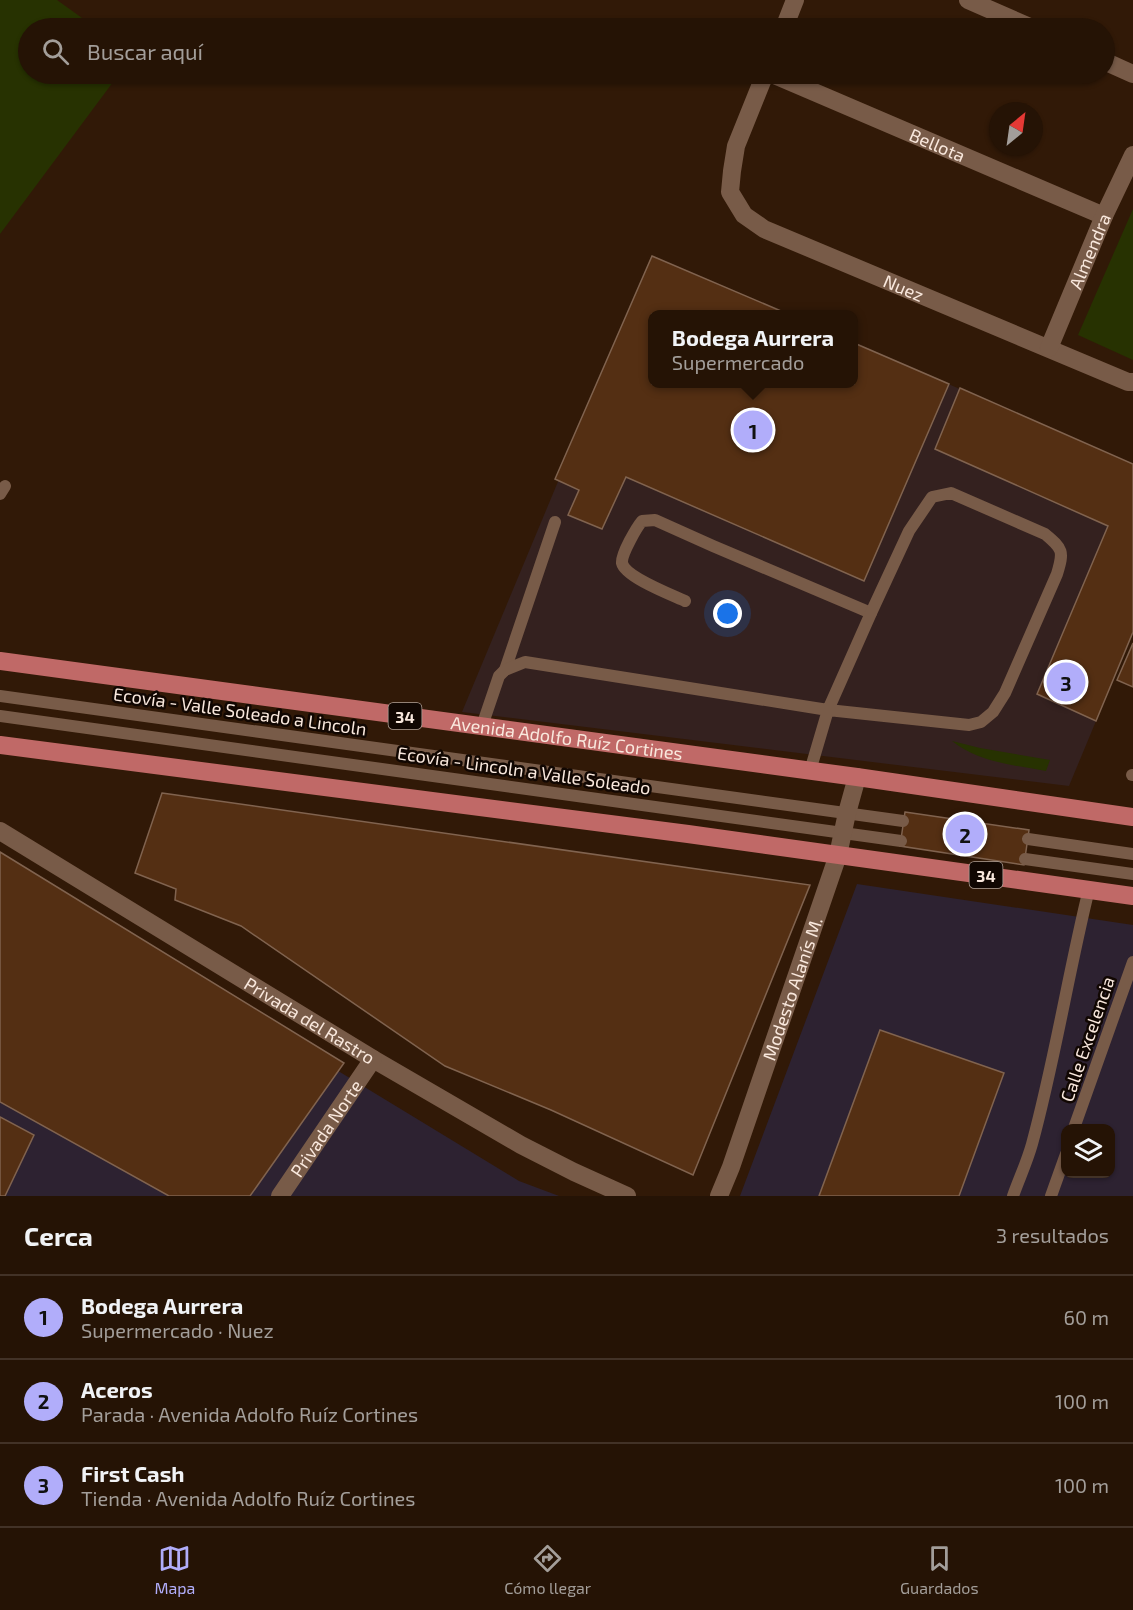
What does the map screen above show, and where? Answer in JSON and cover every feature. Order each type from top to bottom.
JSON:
[{"type":"main road","name":"Avenida Adolfo Ruíz Cortines","points":[[0,662],[857,777],[1133,817]]},
{"type":"main road","name":"34","points":[[0,745],[1133,896]]},
{"type":"street","points":[[788,18],[795,0]]},
{"type":"street","points":[[968,0],[1009,18]]},
{"type":"street","points":[[1115,66],[1133,74]]},
{"type":"street","name":"Nuez","points":[[761,84],[736,146],[732,171],[730,192],[744,215],[764,229],[1128,382],[1133,382]]},
{"type":"street","name":"Bellota","points":[[795,84],[1104,216]]},
{"type":"street","name":"Almendra","points":[[1049,348],[1104,216],[1133,155]]},
{"type":"street","name":"Modesto Alanís M.","points":[[719,1196],[735,1156],[838,855],[857,777]]},
{"type":"street","name":"Privada del Rastro","points":[[0,831],[373,1059],[521,1145],[627,1196]]},
{"type":"street","name":"Privada Norte","points":[[280,1196],[373,1059]]},
{"type":"lane","points":[[482,726],[499,676],[505,670],[525,662],[828,710],[969,725],[981,722],[993,712],[1005,693],[1057,574],[1062,557],[1058,544],[1045,534],[951,493],[932,496],[909,531],[871,612],[828,710],[810,771]]},
{"type":"lane","points":[[686,601],[635,577],[622,563],[623,556],[642,521],[655,520],[871,612]]},
{"type":"lane","points":[[505,670],[555,522]]},
{"type":"lane","name":"Ecovía - Valle Soleado a Lincoln","points":[[0,696],[903,821]]},
{"type":"lane","name":"Ecovía - Lincoln a Valle Soleado","points":[[0,716],[901,841]]},
{"type":"lane","points":[[1028,839],[1133,854]]},
{"type":"lane","points":[[1025,859],[1133,874]]},
{"type":"lane","points":[[1013,1196],[1031,1147],[1046,1088],[1089,890]]},
{"type":"lane","name":"Calle Excelencia","points":[[1075,1124],[1133,962]]},
{"type":"lane","points":[[1050,1196],[1061,1165]]},
{"type":"shaded area","points":[[652,256],[779,310],[648,310],[648,388],[858,388],[858,345],[1133,464],[1133,632],[1069,786],[462,712]]},
{"type":"shaded area","points":[[0,865],[519,1181],[559,1196],[0,1196]]},
{"type":"shaded area","points":[[857,884],[1133,925],[1133,1196],[740,1196]]},
{"type":"green space","points":[[0,0],[57,0],[82,18],[18,18],[18,84],[112,84],[0,234]]},
{"type":"green space","points":[[1133,209],[1133,360],[1078,335]]},
{"type":"green space","points":[[952,741],[1050,760],[1046,771],[1009,764],[973,754]]},
{"type":"building","points":[[652,256],[779,310],[648,310],[648,388],[858,388],[858,345],[949,384],[864,581],[626,477],[602,529],[568,515],[579,490],[555,479]]},
{"type":"building","points":[[960,388],[1133,464],[1133,632],[1096,721],[1037,694],[1108,526],[935,449]]},
{"type":"building","points":[[1133,643],[1133,687],[1117,680]]},
{"type":"building","points":[[162,793],[810,885],[693,1175],[551,1110],[445,1066],[241,926],[175,900],[176,889],[135,873]]},
{"type":"building","points":[[905,812],[1029,830],[1024,865],[900,846]]},
{"type":"building","points":[[0,852],[344,1063],[250,1196],[169,1196],[0,1102]]},
{"type":"building","points":[[880,1030],[1004,1073],[959,1196],[819,1196]]},
{"type":"building","points":[[0,1117],[34,1135],[5,1196],[0,1196]]},
{"type":"place","name":"Bodega Aurrera","points":[[753,430]]},
{"type":"place","name":"First Cash","points":[[1066,682]]},
{"type":"place","name":"Aceros","points":[[965,834]]}]
